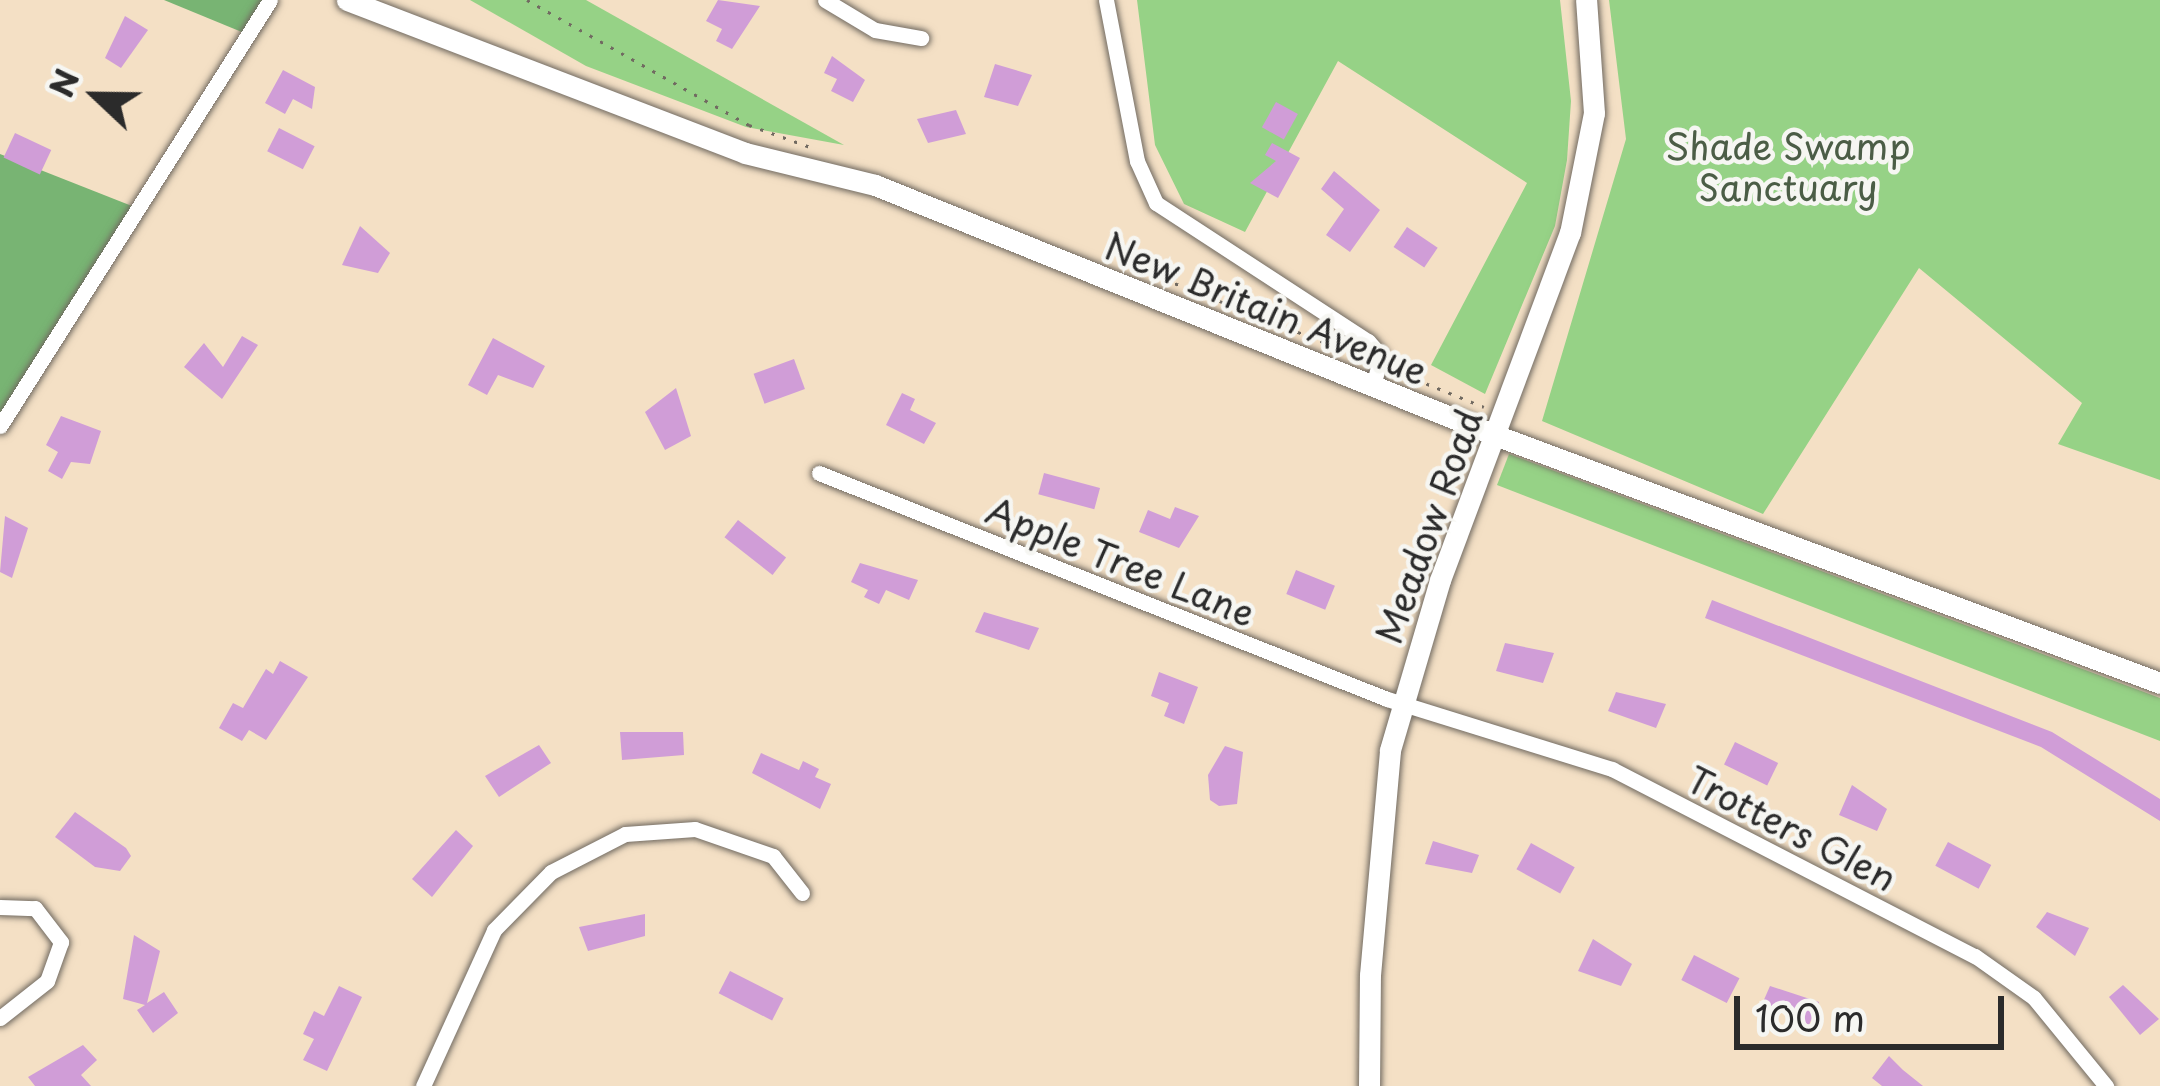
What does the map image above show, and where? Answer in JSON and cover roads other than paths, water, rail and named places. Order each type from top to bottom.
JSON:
[{"type":"street","points":[[0,426],[270,0]]},
{"type":"street","name":"New Britain Avenue","points":[[347,0],[745,153],[875,185],[1496,435],[2160,683]]},
{"type":"street","points":[[826,0],[875,30],[921,38]]},
{"type":"street","points":[[1106,0],[1137,161],[1156,202],[1368,341],[1381,356],[1373,386]]},
{"type":"street","name":"Meadow Road","points":[[1370,1086],[1382,801],[1401,702],[1588,164],[1594,66],[1586,0]]},
{"type":"street","name":"Apple Tree Lane","points":[[819,473],[1401,702]]},
{"type":"street","name":"Trotters Glen","points":[[1401,702],[1612,769],[1975,956],[2034,998],[2107,1086]]},
{"type":"street","points":[[423,1086],[494,930],[551,872],[625,834],[694,829],[773,856],[802,893]]},
{"type":"street","points":[[0,907],[35,908],[61,942],[47,982],[0,1018]]},
{"type":"park label","name":"Shade Swamp Sanctuary","points":[[1788,166]]}]
